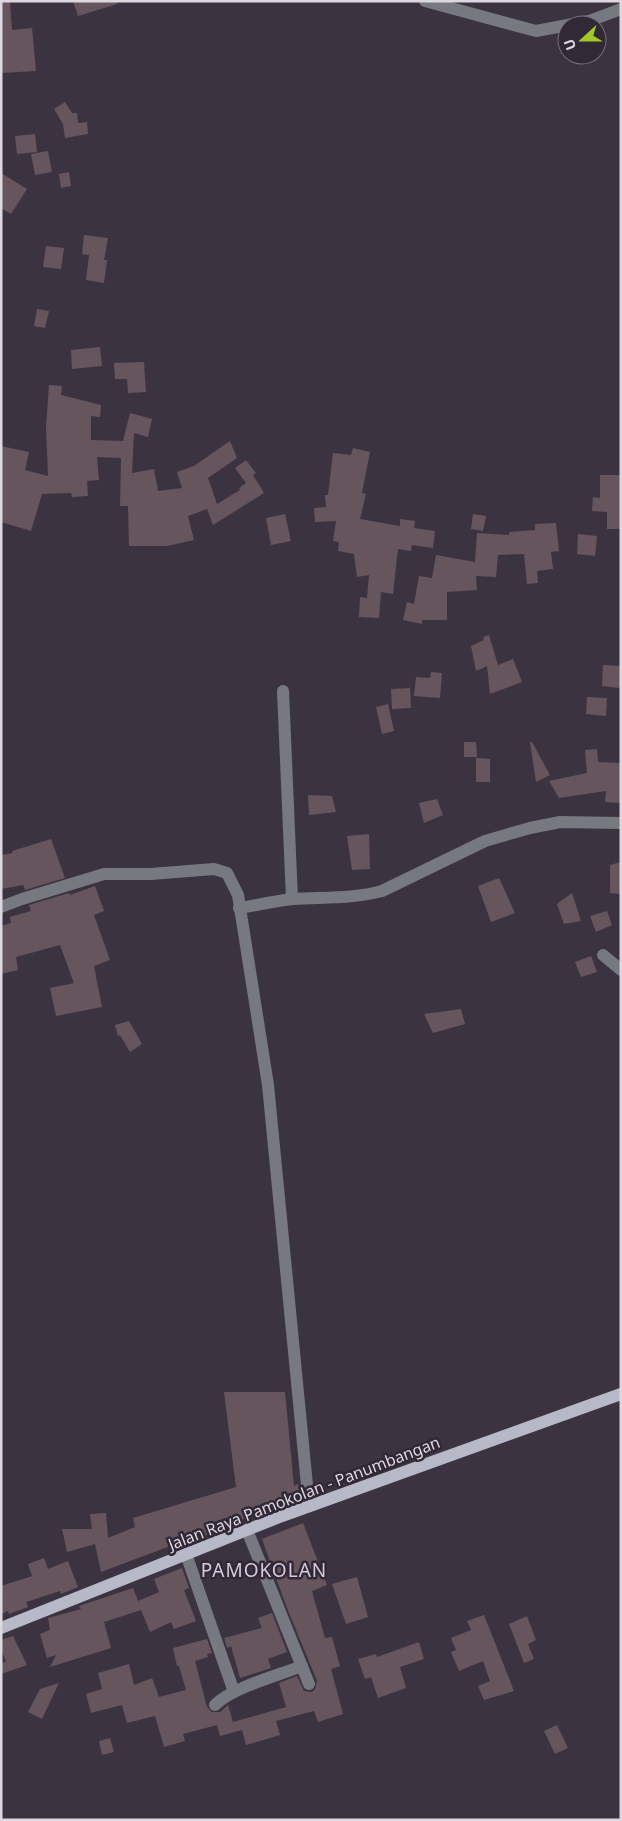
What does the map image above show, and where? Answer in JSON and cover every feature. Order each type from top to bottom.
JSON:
[{"type":"main road","name":"Jalan Raya Pamokolan - Panumbangan","points":[[1,1628],[313,1505],[621,1394]]},
{"type":"street","points":[[424,1],[536,31],[589,21],[621,10]]},
{"type":"street","points":[[283,691],[292,899]]},
{"type":"street","points":[[239,908],[292,899],[352,896],[382,891],[485,841],[530,828],[560,822],[621,824]]},
{"type":"street","points":[[1,908],[22,899],[104,874],[151,874],[214,869],[227,873],[238,895],[268,1085],[307,1485],[313,1505]]},
{"type":"street","points":[[603,955],[621,970]]},
{"type":"street","points":[[248,1530],[309,1684]]},
{"type":"street","points":[[186,1554],[234,1692]]},
{"type":"street","points":[[215,1705],[225,1696],[302,1666]]},
{"type":"building","points":[[1,1],[10,1],[12,30],[32,28],[36,71],[1,73]]},
{"type":"building","points":[[73,1],[117,1],[117,4],[78,16]]},
{"type":"building","points":[[65,102],[72,113],[77,113],[78,123],[87,122],[88,134],[65,138],[63,124],[54,109]]},
{"type":"building","points":[[35,134],[37,152],[17,154],[15,136]]},
{"type":"building","points":[[48,151],[52,172],[35,175],[31,154]]},
{"type":"building","points":[[69,172],[71,186],[61,188],[59,174]]},
{"type":"building","points":[[1,173],[27,189],[11,214],[1,208]]},
{"type":"building","points":[[84,235],[108,238],[104,260],[107,260],[104,283],[86,280],[89,255],[82,254]]},
{"type":"building","points":[[46,246],[64,248],[61,269],[43,267]]},
{"type":"building","points":[[37,309],[49,311],[45,328],[34,326]]},
{"type":"building","points":[[100,347],[102,366],[72,369],[71,350]]},
{"type":"building","points":[[144,362],[146,392],[128,393],[127,379],[115,379],[114,363]]},
{"type":"building","points":[[49,385],[62,386],[61,395],[101,405],[100,417],[91,416],[91,440],[123,441],[130,413],[152,419],[148,437],[134,433],[132,473],[154,469],[158,491],[182,488],[177,472],[194,466],[230,441],[237,458],[208,478],[217,504],[240,490],[239,488],[246,483],[235,468],[246,460],[256,473],[253,475],[264,493],[213,525],[207,509],[188,516],[194,540],[167,546],[129,546],[128,506],[120,506],[121,458],[97,457],[99,480],[87,481],[88,496],[72,497],[71,493],[42,494],[31,531],[1,522],[1,446],[29,452],[25,470],[48,476],[46,428]]},
{"type":"building","points":[[353,448],[370,452],[362,493],[366,494],[360,519],[400,526],[400,519],[415,521],[414,528],[435,531],[433,548],[412,545],[411,551],[398,549],[393,594],[381,592],[379,618],[359,617],[360,597],[367,598],[369,575],[357,577],[354,554],[338,551],[339,542],[333,541],[336,521],[315,522],[314,508],[326,507],[325,495],[328,495],[333,453],[351,455]]},
{"type":"building","points":[[600,475],[621,475],[621,529],[607,529],[607,512],[592,511],[593,497],[600,498]]},
{"type":"building","points":[[285,514],[291,541],[271,545],[266,518]]},
{"type":"building","points":[[473,514],[486,516],[483,531],[471,529]]},
{"type":"building","points":[[556,523],[559,551],[551,552],[553,569],[537,571],[538,583],[527,584],[524,554],[498,555],[496,577],[476,576],[477,590],[447,592],[447,620],[422,620],[422,624],[403,620],[407,602],[414,604],[419,576],[432,578],[436,555],[475,562],[477,533],[509,535],[509,532],[535,530],[535,524]]},
{"type":"building","points":[[578,534],[597,536],[595,556],[577,554]]},
{"type":"building","points":[[489,635],[498,665],[513,659],[522,682],[490,694],[487,666],[476,671],[471,646],[484,640],[483,637]]},
{"type":"building","points":[[603,665],[621,666],[620,688],[602,686]]},
{"type":"building","points":[[431,672],[442,673],[440,698],[414,696],[416,677],[430,678]]},
{"type":"building","points":[[410,688],[411,708],[392,709],[391,689]]},
{"type":"building","points":[[587,697],[607,698],[606,716],[586,714]]},
{"type":"building","points":[[388,704],[394,731],[382,734],[376,707]]},
{"type":"building","points":[[464,742],[476,742],[477,757],[464,757]]},
{"type":"building","points":[[530,742],[532,742],[550,775],[536,782]]},
{"type":"building","points":[[597,749],[598,762],[621,763],[621,803],[605,802],[606,791],[559,798],[549,781],[587,773],[585,750]]},
{"type":"building","points":[[476,758],[490,759],[490,782],[476,782]]},
{"type":"building","points":[[308,795],[332,796],[336,812],[309,815]]},
{"type":"building","points":[[437,799],[443,815],[424,823],[419,803]]},
{"type":"building","points":[[369,834],[370,869],[352,870],[347,836]]},
{"type":"building","points":[[51,839],[65,878],[25,890],[23,885],[1,889],[1,855],[13,853],[12,851]]},
{"type":"building","points":[[621,862],[621,894],[610,893],[610,865]]},
{"type":"building","points":[[499,878],[515,913],[491,922],[478,886]]},
{"type":"building","points":[[95,886],[104,911],[94,915],[110,960],[94,966],[102,1007],[56,1016],[50,988],[74,983],[60,945],[16,957],[18,970],[1,974],[1,926],[11,923],[10,917],[31,911],[29,905],[69,893],[70,895]]},
{"type":"building","points":[[572,893],[581,921],[564,924],[557,904]]},
{"type":"building","points":[[607,911],[612,925],[596,932],[590,916]]},
{"type":"building","points":[[591,956],[597,972],[581,977],[575,962]]},
{"type":"building","points":[[461,1009],[465,1024],[433,1033],[424,1014]]},
{"type":"building","points":[[129,1021],[142,1044],[130,1052],[120,1035],[118,1036],[115,1025]]},
{"type":"building","points":[[224,1392],[285,1392],[294,1486],[298,1484],[303,1499],[241,1520],[239,1514],[214,1522],[217,1532],[165,1548],[101,1572],[95,1544],[67,1552],[62,1529],[92,1529],[90,1514],[106,1513],[108,1538],[135,1527],[133,1518],[236,1487]]},
{"type":"building","points":[[303,1523],[327,1585],[312,1591],[325,1638],[332,1637],[340,1666],[331,1669],[343,1714],[318,1722],[314,1711],[276,1721],[280,1735],[246,1745],[242,1730],[220,1736],[217,1725],[183,1734],[185,1741],[164,1747],[155,1716],[127,1723],[122,1705],[91,1713],[86,1694],[102,1689],[98,1673],[129,1664],[134,1685],[152,1678],[159,1697],[186,1690],[179,1666],[177,1666],[173,1648],[207,1639],[212,1653],[207,1654],[208,1657],[195,1661],[207,1707],[212,1712],[220,1712],[228,1705],[233,1722],[286,1707],[279,1683],[297,1676],[304,1691],[312,1692],[317,1681],[287,1608],[262,1539]]},
{"type":"building","points":[[44,1558],[48,1569],[68,1561],[78,1587],[61,1594],[60,1591],[26,1602],[28,1607],[9,1614],[8,1611],[1,1614],[1,1586],[32,1576],[28,1564]]},
{"type":"building","points":[[182,1568],[189,1588],[184,1590],[196,1621],[174,1629],[171,1622],[150,1632],[141,1610],[104,1622],[111,1648],[50,1667],[56,1655],[47,1658],[40,1634],[50,1630],[48,1618],[81,1609],[79,1606],[133,1588],[138,1601],[159,1592],[154,1579]]},
{"type":"building","points":[[357,1577],[368,1617],[346,1624],[332,1584]]},
{"type":"building","points":[[272,1613],[287,1652],[268,1659],[271,1668],[240,1678],[231,1646],[227,1648],[224,1638],[262,1628],[258,1618]]},
{"type":"building","points":[[484,1615],[514,1691],[484,1700],[478,1686],[490,1681],[483,1661],[459,1671],[451,1652],[456,1650],[451,1638],[471,1630],[467,1621]]},
{"type":"building","points":[[527,1616],[536,1640],[528,1644],[534,1659],[524,1663],[509,1624]]},
{"type":"building","points":[[13,1636],[27,1665],[1,1674],[1,1664],[6,1661],[1,1650],[1,1640]]},
{"type":"building","points":[[419,1642],[424,1659],[400,1667],[406,1688],[378,1698],[371,1677],[365,1679],[358,1659],[376,1654],[377,1657]]},
{"type":"building","points":[[59,1683],[42,1719],[28,1712],[40,1689]]},
{"type":"building","points":[[557,1725],[568,1748],[555,1754],[544,1731]]},
{"type":"building","points":[[110,1738],[114,1752],[102,1755],[99,1741]]},
{"type":"district","name":"PAMOKOLAN","points":[[264,1570]]}]
